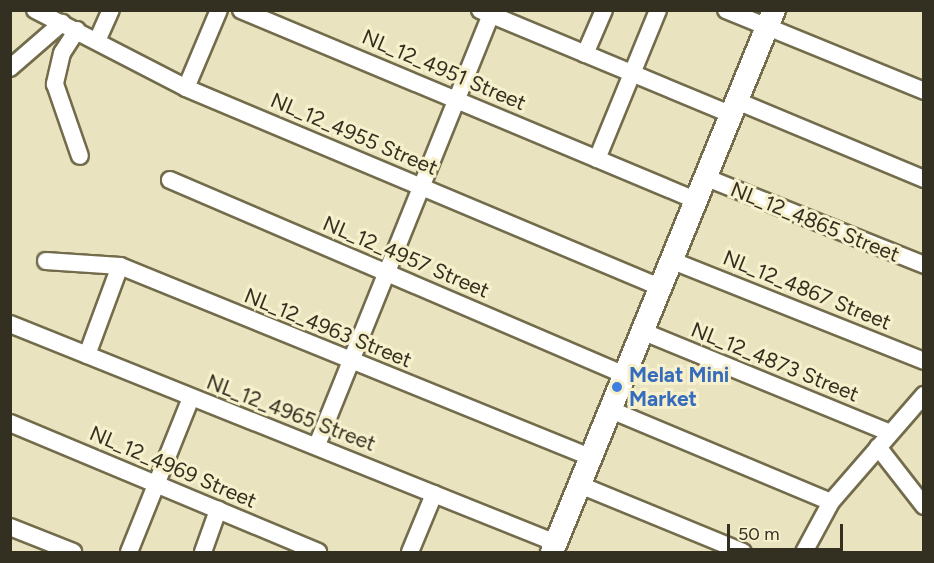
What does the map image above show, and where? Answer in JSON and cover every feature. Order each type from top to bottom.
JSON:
[{"type":"street","name":"NL_12_4955 Street","points":[[35,10],[186,88],[662,288]]},
{"type":"street","points":[[97,41],[111,10]]},
{"type":"street","points":[[186,88],[219,10]]},
{"type":"street","name":"NL_12_4951 Street","points":[[241,10],[698,201]]},
{"type":"street","points":[[585,54],[604,10]]},
{"type":"street","points":[[597,159],[658,10]]},
{"type":"street","points":[[726,10],[771,18],[924,91]]},
{"type":"street","points":[[317,445],[383,272],[488,12],[633,75],[734,108],[924,178]]},
{"type":"street","name":"NL_12_4865 Street","points":[[554,548],[771,18]]},
{"type":"street","points":[[10,69],[62,23]]},
{"type":"street","points":[[77,30],[62,52],[55,84],[80,156]]},
{"type":"street","name":"NL_12_4865 Street","points":[[707,178],[924,265]]},
{"type":"street","name":"NL_12_4957 Street","points":[[170,180],[624,375]]},
{"type":"street","name":"NL_12_4963 Street","points":[[46,261],[120,266],[349,362],[590,457]]},
{"type":"street","name":"NL_12_4867 Street","points":[[673,261],[924,361]]},
{"type":"street","points":[[87,355],[120,266]]},
{"type":"street","name":"NL_12_4965 Street","points":[[10,324],[191,398],[317,445],[554,548]]},
{"type":"street","name":"NL_12_4873 Street","points":[[644,332],[890,433]]},
{"type":"street","points":[[810,549],[831,502],[924,395]]},
{"type":"street","points":[[129,552],[191,398]]},
{"type":"street","points":[[611,410],[831,502]]},
{"type":"street","name":"NL_12_4969 Street","points":[[10,423],[318,552]]},
{"type":"street","points":[[878,447],[923,504]]},
{"type":"street","points":[[580,485],[743,552]]},
{"type":"street","points":[[410,552],[434,494]]},
{"type":"street","points":[[203,552],[218,510]]},
{"type":"street","points":[[10,527],[73,552]]},
{"type":"place","name":"Melat Mini Market","points":[[617,387]]}]
